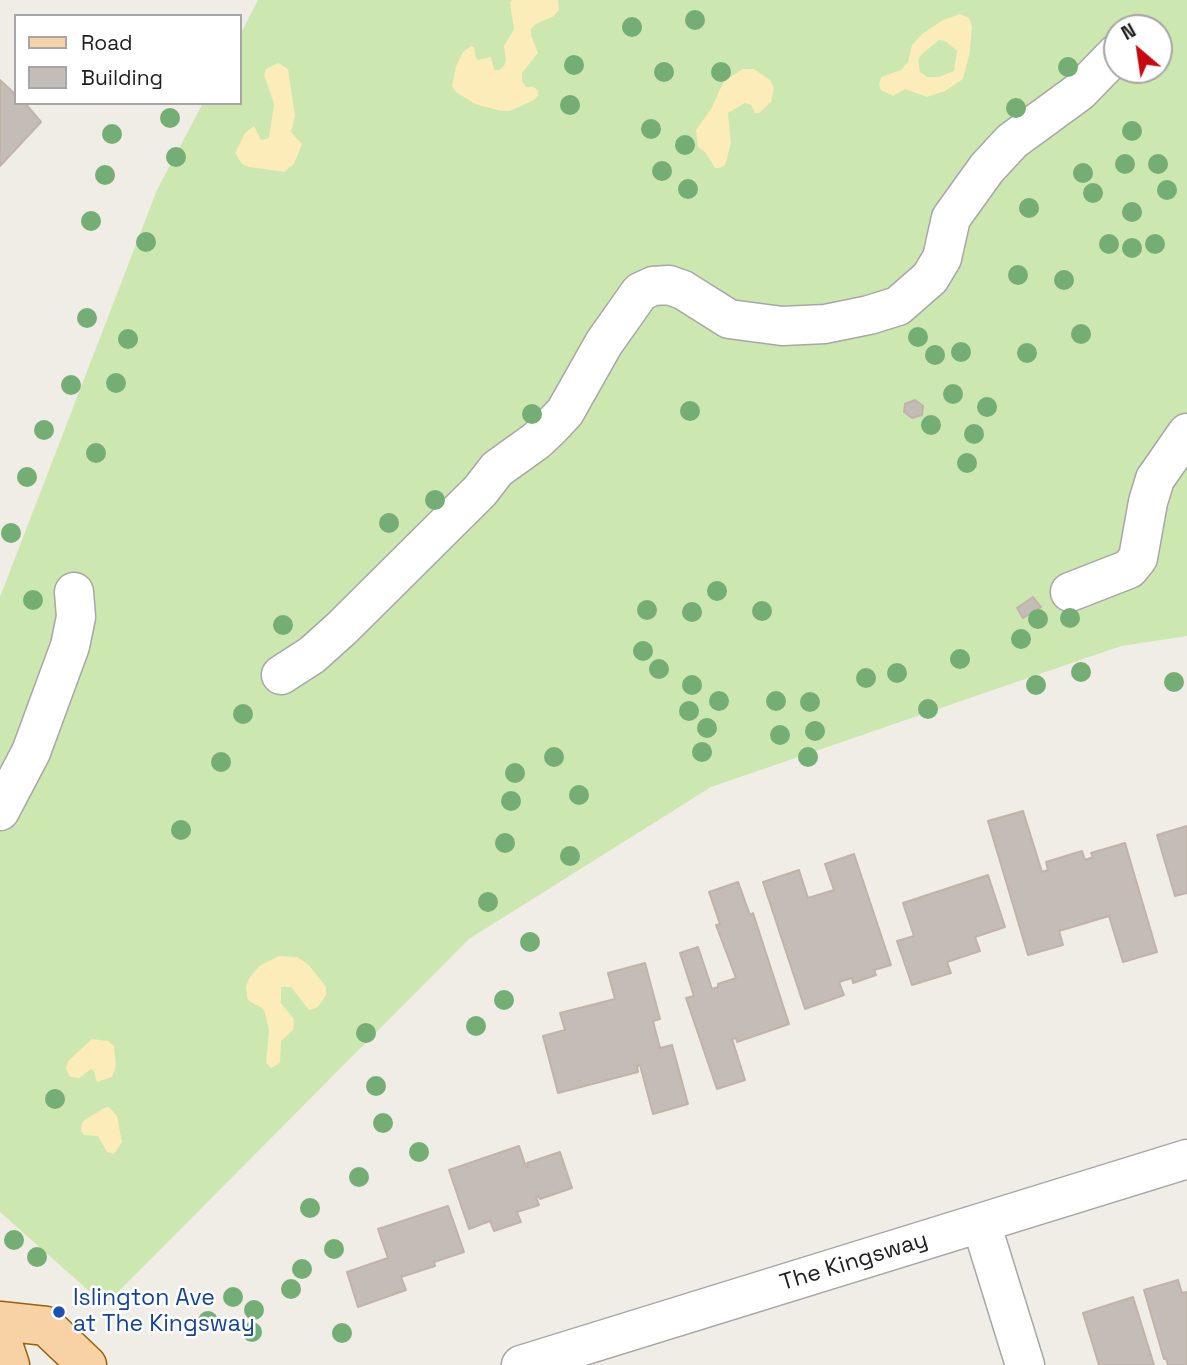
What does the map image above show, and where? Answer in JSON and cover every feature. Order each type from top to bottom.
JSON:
[{"type":"main road","points":[[0,1321],[46,1326],[87,1365]]},
{"type":"main road","points":[[0,1335],[10,1365]]},
{"type":"street","points":[[281,675],[312,655],[342,628],[480,491],[496,469],[536,441],[565,412],[604,343],[640,292],[653,286],[670,285],[683,290],[729,319],[782,326],[825,324],[898,306],[930,278],[942,257],[951,218],[987,168],[1012,141],[1079,92],[1103,67]]},
{"type":"street","points":[[1070,592],[1129,569],[1138,558],[1148,502],[1155,480],[1187,433]]},
{"type":"street","points":[[0,811],[31,752],[70,646],[76,617],[74,592]]},
{"type":"street","name":"The Kingsway","points":[[521,1365],[1187,1159]]},
{"type":"street","points":[[981,1223],[1025,1365]]},
{"type":"green space","points":[[258,0],[1187,0],[1187,636],[1121,646],[711,787],[469,939],[105,1305],[0,1212],[0,597],[157,190],[202,105],[242,105],[242,31]]},
{"type":"sand","points":[[512,0],[558,0],[559,10],[554,16],[531,29],[538,53],[522,73],[522,81],[526,87],[534,87],[538,96],[510,111],[501,111],[475,104],[456,92],[452,86],[456,66],[463,52],[471,46],[474,47],[478,60],[491,57],[494,70],[504,66],[504,46],[514,29],[510,3]]},
{"type":"sand","points":[[960,14],[969,18],[972,26],[970,51],[963,79],[945,91],[927,97],[905,89],[893,96],[881,90],[881,77],[901,70],[908,62],[912,45],[922,34],[943,20]],"holes":[[[939,40],[945,41],[957,51],[954,71],[939,77],[927,77],[920,72],[918,60]]]},
{"type":"sand","points":[[278,63],[288,69],[295,116],[291,132],[302,144],[294,164],[284,172],[249,167],[242,164],[235,153],[245,133],[254,126],[261,140],[269,138],[274,104],[264,75],[266,69]]},
{"type":"sand","points":[[743,69],[754,69],[770,80],[774,88],[771,102],[759,113],[755,113],[751,105],[745,103],[728,113],[731,143],[725,165],[715,168],[705,152],[698,147],[696,130],[711,109],[724,81]]},
{"type":"sand","points":[[279,956],[297,957],[309,965],[326,987],[326,995],[318,1007],[309,1010],[291,987],[281,987],[281,1003],[293,1018],[294,1024],[293,1030],[281,1041],[280,1063],[271,1068],[266,1063],[269,1030],[265,1013],[262,1008],[249,1001],[246,986],[259,966]]},
{"type":"sand","points":[[92,1039],[108,1041],[114,1046],[116,1066],[112,1077],[97,1082],[91,1069],[79,1078],[70,1077],[66,1069],[68,1061]]},
{"type":"sand","points":[[106,1107],[117,1116],[122,1142],[114,1154],[107,1152],[98,1136],[84,1135],[81,1131],[82,1123],[86,1119]]},
{"type":"building","points":[[0,80],[14,93],[14,105],[27,105],[41,122],[0,166]]},
{"type":"building","points":[[915,400],[923,406],[922,415],[912,418],[904,412],[905,404]]},
{"type":"building","points":[[1033,597],[1041,607],[1023,618],[1017,608]]},
{"type":"building","points":[[1023,811],[1042,872],[1048,870],[1046,862],[1082,851],[1085,860],[1093,857],[1091,853],[1125,843],[1157,952],[1123,962],[1109,916],[1059,931],[1063,945],[1028,955],[988,821]]},
{"type":"building","points":[[1187,826],[1187,893],[1175,896],[1157,835]]},
{"type":"building","points":[[854,854],[891,965],[874,970],[876,975],[853,983],[852,978],[839,982],[844,995],[805,1009],[763,882],[799,870],[808,898],[834,890],[825,864]]},
{"type":"building","points":[[988,875],[1005,927],[975,937],[980,951],[947,962],[951,973],[912,985],[897,941],[914,936],[903,903]]},
{"type":"building","points":[[738,882],[750,915],[753,913],[789,1024],[737,1042],[736,1038],[732,1039],[745,1080],[717,1089],[686,998],[694,996],[680,953],[698,947],[712,989],[736,978],[716,925],[720,924],[709,892]]},
{"type":"building","points":[[645,963],[660,1019],[653,1021],[660,1048],[672,1045],[688,1104],[653,1114],[640,1065],[637,1066],[638,1072],[558,1093],[543,1036],[565,1030],[560,1013],[615,999],[608,973]]},
{"type":"building","points":[[519,1146],[526,1167],[527,1163],[560,1152],[572,1188],[540,1199],[536,1197],[539,1205],[517,1212],[521,1222],[494,1231],[490,1221],[469,1229],[449,1170]]},
{"type":"building","points":[[448,1206],[464,1252],[434,1262],[435,1266],[401,1277],[406,1290],[358,1307],[347,1272],[388,1258],[378,1229]]},
{"type":"building","points":[[1178,1280],[1182,1293],[1187,1292],[1187,1365],[1168,1365],[1144,1290]]},
{"type":"building","points":[[1133,1297],[1154,1365],[1099,1365],[1083,1313]]},
{"type":"place","name":"Islington Ave at The Kingsway","points":[[59,1312]]}]
